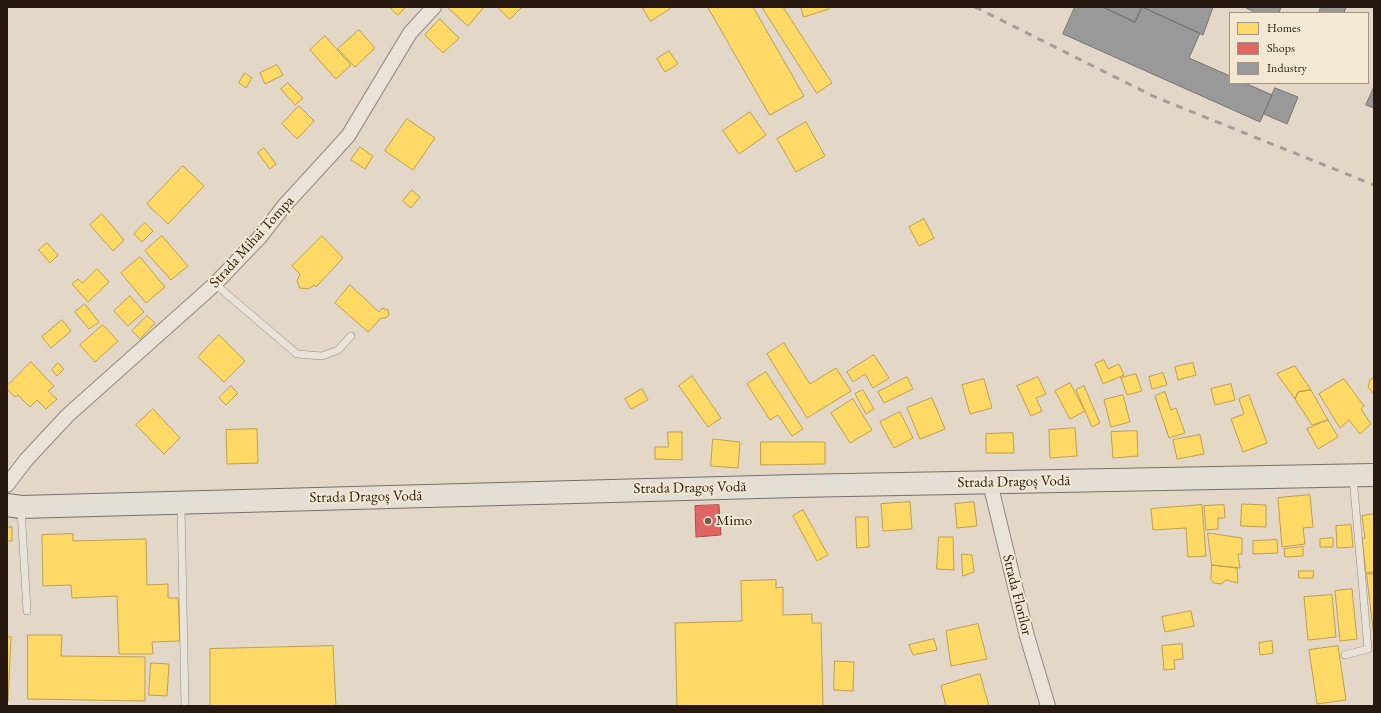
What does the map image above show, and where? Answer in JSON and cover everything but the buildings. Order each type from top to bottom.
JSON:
[{"type":"main road","name":"Strada Dragoș Vodă","points":[[14,506],[796,486],[1374,475]]},
{"type":"street","name":"Strada Mihai Tompa","points":[[7,485],[26,460],[68,415],[215,284],[260,237],[284,206],[348,136],[410,33],[434,7]]},
{"type":"street","name":"Strada Florilor","points":[[990,483],[1027,636],[1048,706]]},
{"type":"lane","points":[[215,284],[297,354],[322,356],[338,350],[351,336]]},
{"type":"lane","points":[[1345,655],[1368,649],[1352,475]]},
{"type":"lane","points":[[181,502],[185,706]]},
{"type":"lane","points":[[14,506],[27,611]]},
{"type":"railway","points":[[975,7],[1155,97],[1374,185]]},
{"type":"place","name":"Mimo","points":[[708,521]]}]
